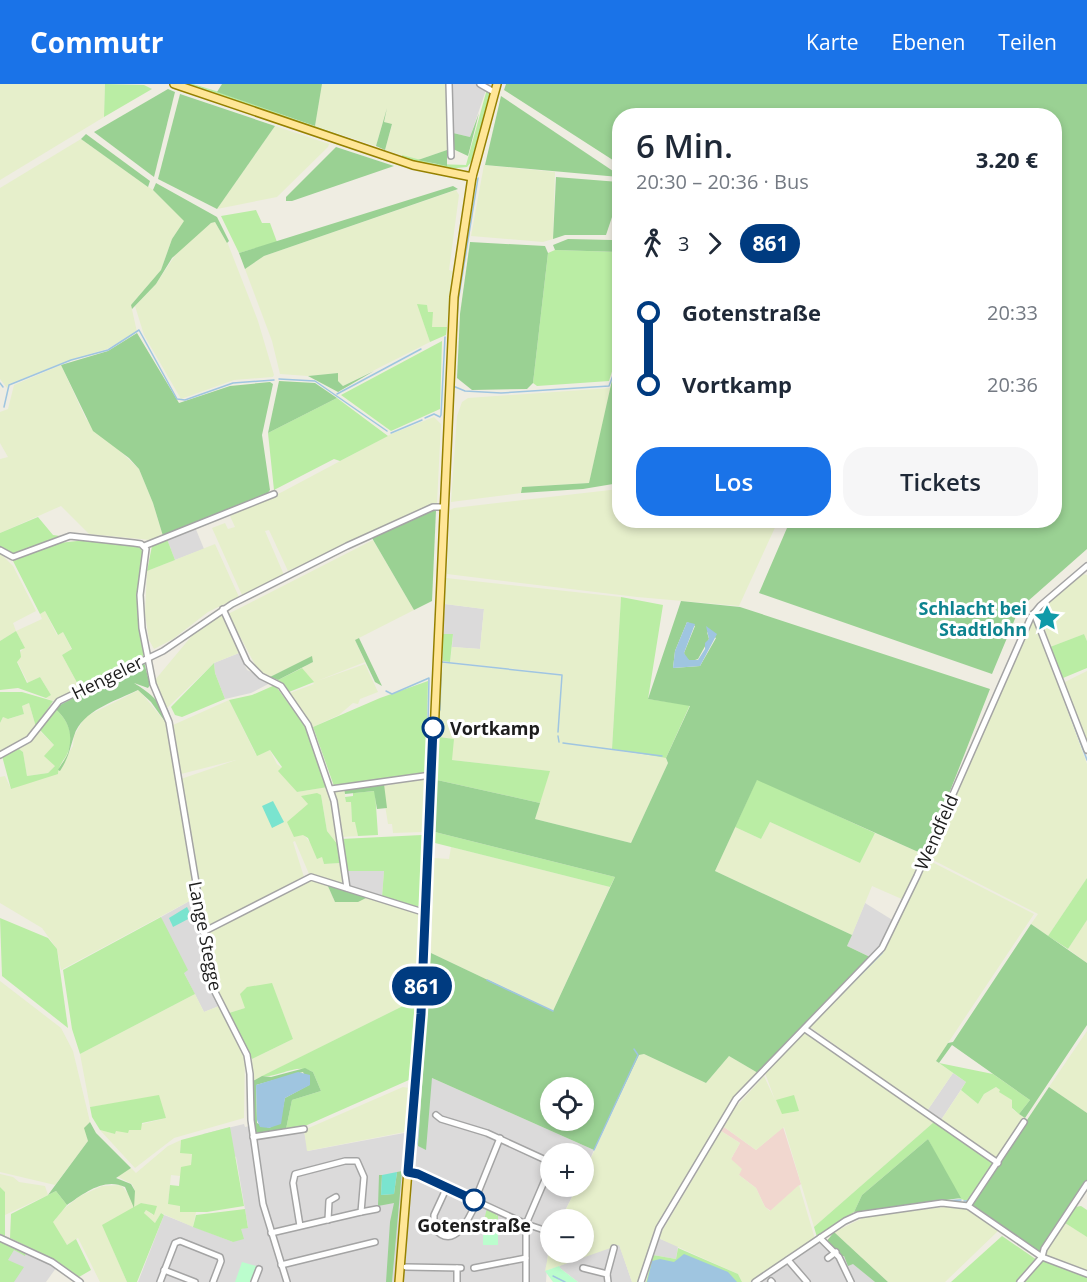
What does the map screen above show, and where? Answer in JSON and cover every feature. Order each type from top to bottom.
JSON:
[{"type":"main road","points":[[174,84],[413,165],[472,177]]},
{"type":"main road","points":[[399,1282],[424,955],[451,335],[461,238],[472,177],[497,84]]},
{"type":"street","points":[[449,84],[451,156]]},
{"type":"street","points":[[480,84],[495,92]]},
{"type":"street","points":[[0,550],[14,557],[70,536],[144,546],[274,494]]},
{"type":"street","name":"Hengeler","points":[[0,754],[29,739],[59,701],[170,647],[223,609],[347,546],[433,507],[443,507]]},
{"type":"street","name":"Lange Stegge","points":[[144,546],[146,554],[140,595],[147,657],[153,684],[169,722],[214,990],[247,1055],[253,1137],[271,1233],[286,1282]]},
{"type":"street","name":"Wendfeld","points":[[641,1282],[659,1228],[736,1099],[878,953],[886,940],[1034,613],[1087,566]]},
{"type":"street","points":[[223,609],[247,662],[256,672],[281,686],[306,720],[331,789],[347,888]]},
{"type":"street","points":[[1034,613],[1087,750]]},
{"type":"street","points":[[331,789],[431,775]]},
{"type":"street","points":[[203,932],[308,878],[315,878],[426,913]]},
{"type":"street","points":[[805,1029],[998,1163]]},
{"type":"street","points":[[436,1115],[441,1119],[500,1138],[540,1157]]},
{"type":"street","points":[[968,1206],[1024,1122]]},
{"type":"street","points":[[253,1137],[304,1129]]},
{"type":"street","points":[[447,1187],[433,1218],[434,1228],[439,1234],[451,1236],[462,1230],[476,1201],[500,1138]]},
{"type":"street","points":[[300,1226],[293,1183],[295,1174],[345,1161],[357,1161],[364,1177],[361,1212]]},
{"type":"street","points":[[408,1172],[540,1229]]},
{"type":"street","points":[[1020,1282],[1042,1257],[1044,1249],[1087,1184]]},
{"type":"street","points":[[526,1282],[526,1224],[540,1191]]},
{"type":"street","points":[[328,1220],[329,1202],[336,1197]]},
{"type":"street","points":[[755,1282],[858,1215],[942,1203],[968,1206],[1042,1257],[1087,1274]]},
{"type":"street","points":[[271,1233],[377,1209]]},
{"type":"street","points":[[0,1238],[52,1262],[80,1282]]},
{"type":"street","points":[[820,1238],[836,1252],[851,1282]]},
{"type":"street","points":[[160,1282],[175,1243],[180,1241],[220,1257],[221,1261],[213,1282]]},
{"type":"street","points":[[281,1265],[375,1242]]},
{"type":"street","points":[[608,1282],[607,1274],[614,1248]]},
{"type":"street","points":[[828,1258],[836,1252]]},
{"type":"street","points":[[474,1268],[526,1258]]},
{"type":"street","points":[[788,1260],[807,1282]]},
{"type":"street","points":[[406,1267],[459,1268],[458,1282]]},
{"type":"street","points":[[584,1268],[607,1274]]},
{"type":"street","points":[[254,1282],[259,1269]]},
{"type":"street","points":[[164,1270],[195,1282]]},
{"type":"shaded area","points":[[452,84],[476,84],[486,90],[470,137],[453,133]]},
{"type":"shaded area","points":[[195,527],[204,549],[175,560],[167,539]]},
{"type":"shaded area","points":[[445,604],[484,609],[480,649],[452,647],[453,634],[443,634]]},
{"type":"shaded area","points":[[687,622],[695,624],[684,653],[689,660],[698,660],[705,649],[705,643],[709,639],[706,626],[717,634],[700,666],[673,668],[675,651]]},
{"type":"shaded area","points":[[239,653],[247,670],[272,682],[251,693],[225,699],[215,673],[214,663]]},
{"type":"shaded area","points":[[273,801],[284,822],[272,828],[262,806]]},
{"type":"shaded area","points":[[346,871],[384,871],[382,897],[348,886]]},
{"type":"shaded area","points":[[195,898],[212,990],[219,1006],[204,1012],[184,973],[161,917]]},
{"type":"shaded area","points":[[865,903],[894,921],[880,949],[872,958],[847,946]]},
{"type":"shaded area","points":[[187,907],[192,917],[173,927],[169,918]]},
{"type":"shaded area","points":[[298,1072],[310,1075],[310,1085],[285,1098],[281,1124],[269,1128],[260,1127],[257,1120],[256,1085]]},
{"type":"shaded area","points":[[953,1073],[966,1082],[941,1120],[927,1111]]},
{"type":"shaded area","points":[[432,1078],[540,1126],[540,1131],[551,1131],[578,1143],[540,1143],[540,1197],[572,1197],[566,1209],[540,1209],[540,1263],[547,1263],[546,1282],[138,1282],[164,1215],[233,1242],[241,1229],[248,1227],[236,1157],[203,1134],[244,1124],[245,1127],[249,1126],[251,1139],[304,1130],[308,1151],[420,1130]]},
{"type":"shaded area","points":[[724,1127],[756,1150],[783,1127],[801,1184],[771,1211],[765,1207],[756,1188],[739,1175],[731,1159],[740,1143],[721,1131]]},
{"type":"shaded area","points":[[397,1172],[394,1194],[381,1195],[382,1175]]},
{"type":"shaded area","points":[[823,1236],[841,1257],[844,1256],[875,1282],[755,1282]]},
{"type":"shaded area","points":[[658,1238],[678,1246],[676,1259],[653,1255]]},
{"type":"shaded area","points":[[0,1241],[56,1268],[46,1282],[0,1282]]},
{"type":"shaded area","points":[[619,1244],[632,1282],[578,1282],[559,1266],[567,1263],[594,1263],[594,1253]]},
{"type":"shaded area","points":[[684,1254],[728,1272],[737,1282],[647,1282],[652,1261],[660,1259],[674,1262]]},
{"type":"green space","points":[[0,84],[105,84],[104,117],[0,180]]},
{"type":"green space","points":[[105,84],[144,85],[152,89],[104,117]]},
{"type":"green space","points":[[183,84],[193,84],[216,91],[399,156]]},
{"type":"green space","points":[[222,84],[322,84],[315,126],[217,92]]},
{"type":"green space","points":[[322,84],[446,84],[447,150],[418,160],[385,150],[392,125],[384,122],[387,108],[376,146],[315,126]]},
{"type":"green space","points":[[506,84],[1087,84],[1087,549],[1019,609],[992,674],[759,593],[787,528],[1062,528],[1062,108],[612,108],[612,159],[504,90]]},
{"type":"green space","points":[[168,89],[175,92],[154,177],[94,132]]},
{"type":"green space","points":[[487,89],[490,96],[471,162],[467,167],[447,169],[402,158],[402,155],[436,164],[466,165]]},
{"type":"green space","points":[[180,94],[275,126],[217,209],[158,179]]},
{"type":"green space","points":[[501,96],[612,170],[612,176],[485,165]]},
{"type":"green space","points":[[387,108],[384,122],[392,124],[385,150],[376,146]]},
{"type":"green space","points":[[479,113],[468,156],[453,149],[453,133],[470,137]]},
{"type":"green space","points":[[275,126],[329,144],[328,147],[277,197],[217,209]]},
{"type":"green space","points":[[86,134],[150,181],[148,187],[81,139]]},
{"type":"green space","points":[[81,139],[153,190],[185,221],[172,239],[161,270],[131,305],[137,332],[107,349],[70,360],[9,384],[7,388],[0,379],[0,188]]},
{"type":"green space","points":[[336,147],[394,166],[292,201],[286,201],[286,197]]},
{"type":"green space","points":[[447,150],[447,166],[418,160]]},
{"type":"green space","points":[[484,165],[555,172],[553,239],[543,242],[471,236]]},
{"type":"green space","points":[[556,177],[612,181],[612,217],[606,235],[565,235],[553,239]]},
{"type":"green space","points":[[156,183],[217,217],[229,241],[227,243],[215,222],[211,223],[172,258],[156,284],[132,309],[131,305],[161,270],[172,239],[184,221],[153,190]]},
{"type":"green space","points":[[453,186],[458,189],[264,256],[245,269],[239,253]]},
{"type":"green space","points":[[456,190],[459,195],[449,270],[452,271],[447,327],[432,327],[428,312],[418,304],[430,342],[343,386],[338,381],[338,373],[308,376],[280,374],[272,341],[245,269],[264,256]]},
{"type":"green space","points":[[256,210],[262,223],[270,223],[277,242],[239,253],[221,216]]},
{"type":"green space","points":[[215,222],[228,244],[258,321],[274,375],[273,377],[234,380],[181,399],[144,335],[135,306],[156,284],[178,251]]},
{"type":"green space","points":[[568,239],[612,240],[612,252],[555,250],[553,245]]},
{"type":"green space","points":[[470,242],[545,246],[548,253],[533,383],[527,389],[472,390],[457,378],[460,314]]},
{"type":"green space","points":[[555,250],[612,252],[612,371],[609,381],[537,386],[533,383],[548,253]]},
{"type":"green space","points":[[417,304],[427,305],[428,312],[433,312],[432,327],[447,327],[446,335],[430,342]]},
{"type":"green space","points":[[137,333],[179,403],[230,386],[270,382],[273,384],[262,435],[270,490],[267,494],[163,536],[139,469],[129,458],[93,431],[61,365],[108,351]]},
{"type":"green space","points":[[442,341],[440,409],[391,431],[341,395]]},
{"type":"green space","points":[[61,365],[86,419],[139,469],[163,536],[150,540],[89,534],[61,506],[0,533],[0,459],[8,457],[0,443],[0,412],[8,409],[14,385]]},
{"type":"green space","points":[[374,371],[338,392],[308,376],[338,373],[338,381],[343,386]]},
{"type":"green space","points":[[612,380],[612,484],[583,489],[521,493],[522,487],[589,483]]},
{"type":"green space","points":[[279,381],[315,383],[337,398],[268,433]]},
{"type":"green space","points":[[611,388],[589,483],[522,487],[521,493],[451,502],[457,416],[462,402],[468,398]]},
{"type":"green space","points":[[337,398],[388,436],[340,461],[334,459],[274,490],[268,433]]},
{"type":"green space","points":[[434,417],[441,424],[437,503],[288,571],[269,530],[265,531],[284,575],[242,595],[212,528],[225,523],[228,529],[235,527],[230,516],[282,492],[391,434]]},
{"type":"green space","points":[[612,490],[612,528],[775,528],[739,606],[637,597],[447,574],[450,510]]},
{"type":"green space","points":[[436,510],[432,601],[414,610],[372,538],[425,512]]},
{"type":"green space","points":[[38,517],[53,535],[60,536],[16,554],[6,553],[0,547],[0,533]]},
{"type":"green space","points":[[167,539],[175,560],[147,571],[152,546]]},
{"type":"green space","points":[[86,540],[138,546],[143,552],[138,600],[144,652],[143,657],[80,688],[62,655],[72,649],[63,632],[58,635],[45,611],[40,614],[13,561],[59,543]]},
{"type":"green space","points":[[373,540],[414,610],[355,640],[365,662],[317,681],[365,664],[378,692],[360,699],[358,704],[353,703],[339,715],[313,727],[290,693],[314,684],[302,668],[313,662],[312,657],[270,677],[259,672],[228,614]]},
{"type":"green space","points":[[215,544],[239,597],[208,612],[173,639],[154,649],[149,640],[145,614],[147,571]]},
{"type":"green space","points":[[0,553],[13,566],[36,611],[13,623],[16,631],[0,641]]},
{"type":"green space","points":[[1083,574],[1087,575],[1087,641],[1084,634],[1050,647],[1041,608]]},
{"type":"green space","points":[[446,578],[621,597],[612,749],[563,743],[666,758],[668,763],[631,843],[535,819],[549,771],[452,760],[449,738],[436,737],[443,663],[561,675],[558,732],[562,674],[450,662],[452,647],[480,649],[484,609],[445,604]]},
{"type":"green space","points":[[621,597],[663,605],[648,699],[690,705],[666,758],[612,749]]},
{"type":"green space","points":[[681,601],[740,607],[990,689],[925,855],[757,780],[715,871],[852,935],[847,946],[872,958],[758,1073],[729,1056],[706,1083],[644,1054],[639,1055],[594,1150],[594,1143],[578,1143],[551,1131],[594,1131],[594,1077],[540,1077],[540,1126],[432,1078],[426,1150],[418,1146],[431,953],[553,1011],[615,877],[435,832],[437,780],[540,803],[535,819],[631,843],[668,763],[666,758],[690,706],[648,699]],"holes":[[[687,622],[695,626],[684,653],[686,659],[692,661],[698,659],[709,639],[707,632],[716,638],[700,666],[673,668],[675,651]]]},
{"type":"green space","points":[[45,611],[57,635],[63,632],[72,650],[62,655],[80,688],[53,701],[46,698],[51,695],[40,677],[28,683],[16,659],[24,647],[16,631],[42,619],[40,614]]},
{"type":"green space","points":[[221,614],[239,653],[214,663],[167,708],[155,680],[200,626]]},
{"type":"green space","points":[[1035,621],[1087,764],[1087,878],[1048,936],[1031,924],[1038,914],[929,858],[1030,624]]},
{"type":"green space","points":[[16,631],[25,648],[20,650],[21,657],[17,662],[27,683],[40,677],[51,695],[46,698],[18,688],[0,690],[0,641]]},
{"type":"green space","points":[[443,634],[453,634],[450,662],[443,661]]},
{"type":"green space","points":[[1084,634],[1087,641],[1087,668],[1063,678],[1050,647]]},
{"type":"green space","points":[[359,638],[382,686],[375,682],[355,640]]},
{"type":"green space","points":[[312,656],[313,662],[278,680],[270,677]]},
{"type":"green space","points":[[144,662],[150,685],[148,688],[134,683],[159,704],[166,723],[151,702],[138,690],[101,707],[84,719],[74,736],[65,762],[60,771],[58,770],[66,758],[70,737],[66,721],[54,708]]},
{"type":"green space","points":[[214,663],[215,673],[225,699],[182,717],[175,715],[171,707]]},
{"type":"green space","points":[[302,668],[314,682],[289,692],[278,680]]},
{"type":"green space","points":[[1087,671],[1087,745],[1063,683]]},
{"type":"green space","points":[[428,681],[426,772],[334,786],[313,727],[380,698]]},
{"type":"green space","points":[[275,685],[308,730],[328,787],[297,792],[278,771],[282,767],[270,750],[257,756],[229,700],[252,695]]},
{"type":"green space","points":[[139,690],[166,723],[195,898],[61,970],[57,949],[42,928],[0,903],[0,777],[5,776],[11,789],[58,770],[73,746],[74,736],[85,717]]},
{"type":"green space","points":[[0,692],[22,692],[53,701],[36,727],[29,703],[22,706],[24,714],[8,719],[3,717],[0,723]]},
{"type":"green space","points":[[229,700],[256,755],[270,750],[277,764],[282,768],[279,770],[297,792],[328,787],[338,845],[327,831],[321,795],[302,796],[308,804],[303,834],[322,857],[324,864],[340,863],[344,885],[309,874],[295,841],[293,842],[304,877],[207,926],[181,779],[236,760],[181,774],[173,725]]},
{"type":"green space","points":[[29,703],[36,727],[54,745],[55,766],[48,773],[27,776],[23,752],[16,746],[0,752],[0,723],[3,717],[9,719],[24,714],[22,706]]},
{"type":"green space","points":[[54,708],[66,722],[71,739],[58,774],[11,789],[2,756],[19,749],[23,752],[27,776],[48,773],[55,766],[44,756],[54,745],[39,729]]},
{"type":"green space","points":[[439,737],[454,739],[452,760],[550,771],[540,803],[437,780]]},
{"type":"green space","points":[[425,779],[423,832],[393,833],[392,824],[388,824],[382,786]]},
{"type":"green space","points":[[757,779],[875,833],[860,863],[770,822],[761,839],[735,827]]},
{"type":"green space","points":[[384,784],[387,808],[377,809],[374,791],[345,794],[344,788]]},
{"type":"green space","points":[[344,788],[346,802],[351,802],[352,822],[356,822],[358,836],[341,837],[334,790]]},
{"type":"green space","points":[[375,791],[378,835],[358,836],[355,822],[352,822],[351,802],[346,802],[345,797],[353,796],[353,793]]},
{"type":"green space","points":[[317,793],[321,795],[327,831],[338,845],[340,863],[324,864],[322,857],[317,859],[308,838],[303,835],[294,837],[287,822],[308,804],[301,796]]},
{"type":"green space","points":[[770,822],[860,863],[875,833],[925,855],[904,900],[872,886],[852,935],[715,871],[735,827],[761,839]]},
{"type":"green space","points":[[435,832],[615,877],[610,887],[435,843]]},
{"type":"green space","points":[[422,835],[420,905],[417,907],[382,897],[384,871],[346,871],[341,839]]},
{"type":"green space","points":[[451,847],[610,887],[553,1011],[431,953],[434,858],[449,859]]},
{"type":"green space","points":[[928,860],[1034,914],[936,1061],[953,1073],[927,1111],[810,1027],[884,952]]},
{"type":"green space","points":[[1087,878],[1087,920],[1068,949],[1048,936]]},
{"type":"green space","points":[[310,879],[327,884],[335,902],[368,897],[419,914],[415,1000],[253,1081],[252,1059],[293,1039],[275,992],[245,1008],[229,1013],[216,990],[204,933]]},
{"type":"green space","points":[[327,884],[368,897],[358,902],[335,902]]},
{"type":"green space","points":[[161,917],[188,970],[184,973],[195,994],[80,1054],[72,1029],[63,970]]},
{"type":"green space","points":[[0,918],[48,938],[57,949],[68,1028],[2,976]]},
{"type":"green space","points":[[1087,920],[1087,963],[1068,949]]},
{"type":"green space","points":[[1031,924],[1087,963],[1087,1025],[1025,1118],[1019,1114],[1030,1100],[952,1045],[939,1063],[936,1061],[948,1043],[953,1042]]},
{"type":"green space","points":[[0,981],[61,1028],[73,1051],[90,1122],[85,1128],[88,1141],[55,1185],[0,1172]]},
{"type":"green space","points":[[272,983],[293,1039],[252,1059],[229,1013],[245,1008],[240,994],[247,987]]},
{"type":"green space","points":[[195,994],[204,1012],[219,1006],[245,1056],[244,1118],[174,1138],[135,1168],[100,1130],[115,1134],[116,1131],[128,1130],[166,1118],[158,1096],[90,1107],[80,1054]]},
{"type":"green space","points":[[415,1000],[409,1080],[305,1126],[286,1129],[292,1100],[321,1091],[313,1072],[307,1069],[294,1069],[275,1075],[262,1076]]},
{"type":"green space","points":[[1087,1031],[1087,1113],[1049,1087]]},
{"type":"green space","points":[[805,1032],[934,1122],[814,1227],[784,1127],[756,1150],[724,1127],[734,1109],[764,1076],[775,1100],[765,1073]]},
{"type":"green space","points":[[644,1054],[706,1083],[729,1056],[758,1073],[735,1097],[654,1231],[638,1282],[632,1282],[619,1245],[594,1254],[594,1209],[566,1209],[572,1197],[594,1197],[594,1152],[639,1055]]},
{"type":"green space","points":[[939,1063],[993,1074],[1030,1100],[1019,1114],[1012,1108],[1012,1100],[999,1092],[1000,1090],[996,1087],[984,1094],[978,1104],[961,1090],[966,1082]]},
{"type":"green space","points":[[305,1068],[313,1072],[321,1091],[292,1100],[286,1129],[255,1133],[253,1081],[262,1076],[271,1077]],"holes":[[[303,1072],[309,1085],[285,1098],[281,1115],[274,1125],[269,1128],[257,1123],[256,1085]]]},
{"type":"green space","points":[[403,1087],[409,1088],[405,1132],[307,1151],[304,1130]]},
{"type":"green space","points":[[996,1087],[1012,1100],[1012,1109],[1025,1118],[997,1159],[941,1120],[961,1090],[978,1104],[984,1094]]},
{"type":"green space","points":[[1049,1087],[1087,1113],[1087,1181],[1040,1252],[971,1204]]},
{"type":"green space","points":[[159,1095],[166,1118],[142,1123],[141,1130],[129,1130],[128,1133],[116,1131],[115,1134],[100,1130],[92,1117],[90,1107]]},
{"type":"green space","points":[[794,1095],[799,1111],[782,1114],[776,1100]]},
{"type":"green space","points":[[90,1122],[96,1133],[131,1168],[116,1178],[131,1184],[135,1191],[134,1208],[125,1187],[117,1184],[94,1188],[67,1205],[56,1191],[48,1195],[88,1141],[84,1128]]},
{"type":"green space","points":[[934,1122],[994,1163],[967,1201],[958,1198],[928,1139],[862,1195],[854,1212],[817,1237],[814,1227]]},
{"type":"green space","points":[[230,1127],[244,1206],[207,1212],[180,1212],[180,1206],[168,1204],[170,1185],[179,1186],[181,1167],[191,1165],[192,1154],[180,1153],[181,1140]]},
{"type":"green space","points":[[721,1131],[740,1143],[731,1159],[742,1169],[739,1175],[756,1188],[765,1207],[770,1211],[799,1185],[815,1239],[750,1282],[742,1282],[738,1274],[658,1238]]},
{"type":"green space","points":[[928,1139],[961,1198],[854,1212],[862,1195]]},
{"type":"green space","points":[[181,1140],[180,1153],[192,1153],[191,1165],[180,1176],[171,1175],[168,1204],[180,1205],[180,1212],[196,1212],[193,1227],[161,1213],[155,1223],[144,1213],[146,1210],[153,1215],[150,1205],[141,1203],[134,1208],[112,1247],[127,1282],[100,1282],[78,1238],[67,1245],[52,1222],[56,1219],[55,1216],[80,1196],[102,1186],[121,1185],[130,1196],[135,1191],[132,1184],[116,1176],[131,1168],[136,1173],[168,1146]]},
{"type":"green space","points":[[402,1171],[392,1282],[386,1282],[390,1222],[394,1203],[378,1206],[379,1175],[382,1175],[381,1195],[394,1194],[397,1172]]},
{"type":"green space","points":[[0,1174],[13,1177],[19,1182],[45,1186],[48,1195],[5,1215],[5,1192],[0,1187]]},
{"type":"green space","points":[[0,1187],[5,1192],[5,1236],[0,1234]]},
{"type":"green space","points":[[56,1191],[67,1205],[53,1222],[67,1245],[76,1239],[91,1270],[79,1277],[57,1261],[10,1238],[11,1214]]},
{"type":"green space","points":[[141,1203],[157,1206],[154,1215],[146,1210],[144,1213],[155,1223],[161,1213],[164,1215],[137,1282],[127,1282],[102,1225]]},
{"type":"green space","points":[[965,1206],[999,1230],[945,1282],[888,1282],[834,1232],[867,1216]]},
{"type":"green space","points":[[1081,1206],[1087,1210],[1087,1237],[1065,1223],[1075,1207]]},
{"type":"green space","points":[[487,1208],[496,1213],[496,1216],[498,1214],[498,1229],[482,1229]]},
{"type":"green space","points":[[245,1209],[248,1228],[241,1229],[244,1239],[233,1242],[193,1227],[196,1215]]},
{"type":"green space","points":[[1065,1223],[1087,1237],[1087,1271],[1044,1254]]},
{"type":"green space","points":[[483,1229],[498,1229],[498,1245],[483,1245]]},
{"type":"green space","points":[[834,1232],[888,1282],[875,1282],[853,1264],[848,1266],[844,1256],[841,1257],[838,1251],[826,1242]]},
{"type":"green space","points":[[1002,1236],[1037,1260],[1018,1282],[951,1282]]},
{"type":"green space","points":[[0,1241],[26,1253],[25,1256],[14,1250],[8,1260],[24,1267],[14,1282],[0,1282]]},
{"type":"green space","points":[[678,1248],[738,1274],[742,1282],[646,1282],[653,1255],[676,1259]]},
{"type":"green space","points":[[1044,1260],[1087,1277],[1087,1282],[1023,1282]]},
{"type":"green space","points":[[242,1262],[256,1266],[252,1282],[235,1282]]},
{"type":"green space","points":[[547,1263],[568,1263],[545,1271]]},
{"type":"green space","points":[[559,1266],[578,1282],[553,1282],[545,1271]]},
{"type":"waterway","points":[[478,178],[458,302],[453,386],[465,391],[501,393],[609,386],[612,378]]},
{"type":"waterway","points":[[4,407],[9,385],[71,360],[108,350],[139,330],[177,399],[185,400],[233,383],[274,380]]},
{"type":"waterway","points":[[425,418],[434,414],[440,417],[441,415],[445,337]]},
{"type":"waterway","points":[[337,394],[421,349]]},
{"type":"waterway","points":[[279,379],[315,381],[387,431]]},
{"type":"waterway","points":[[0,383],[3,387]]},
{"type":"waterway","points":[[452,421],[453,387]]},
{"type":"waterway","points":[[391,433],[422,420]]},
{"type":"waterway","points":[[440,710],[442,636]]},
{"type":"waterway","points":[[442,662],[562,675],[558,732]]},
{"type":"waterway","points":[[1054,671],[1087,760]]},
{"type":"waterway","points":[[386,691],[392,694],[429,678],[427,771]]},
{"type":"waterway","points":[[60,704],[71,698]]},
{"type":"waterway","points":[[167,709],[169,714]]},
{"type":"waterway","points":[[558,736],[559,742]]},
{"type":"waterway","points":[[417,1144],[430,936],[438,739]]},
{"type":"waterway","points":[[563,743],[662,756]]},
{"type":"waterway","points":[[809,1027],[882,953],[927,861],[974,752]]},
{"type":"waterway","points":[[487,980],[553,1011]]},
{"type":"waterway","points":[[797,1039],[804,1032]]},
{"type":"waterway","points":[[594,1150],[638,1055],[634,1049]]},
{"type":"waterway","points":[[964,1201],[968,1201],[971,1196]]},
{"type":"waterway","points":[[944,1201],[961,1200]]},
{"type":"waterway","points":[[861,1212],[922,1203]]},
{"type":"waterway","points":[[847,1217],[857,1213]]},
{"type":"waterway","points":[[553,1276],[565,1282]]},
{"type":"bus line","name":"861","points":[[433,728],[421,1014],[408,1172],[418,1174],[474,1200]]},
{"type":"place","name":"Schlacht bei Stadtlohn","points":[[1047,618]]},
{"type":"place","name":"Vortkamp","points":[[433,728]]},
{"type":"place","name":"Gotenstraße","points":[[474,1200]]}]
